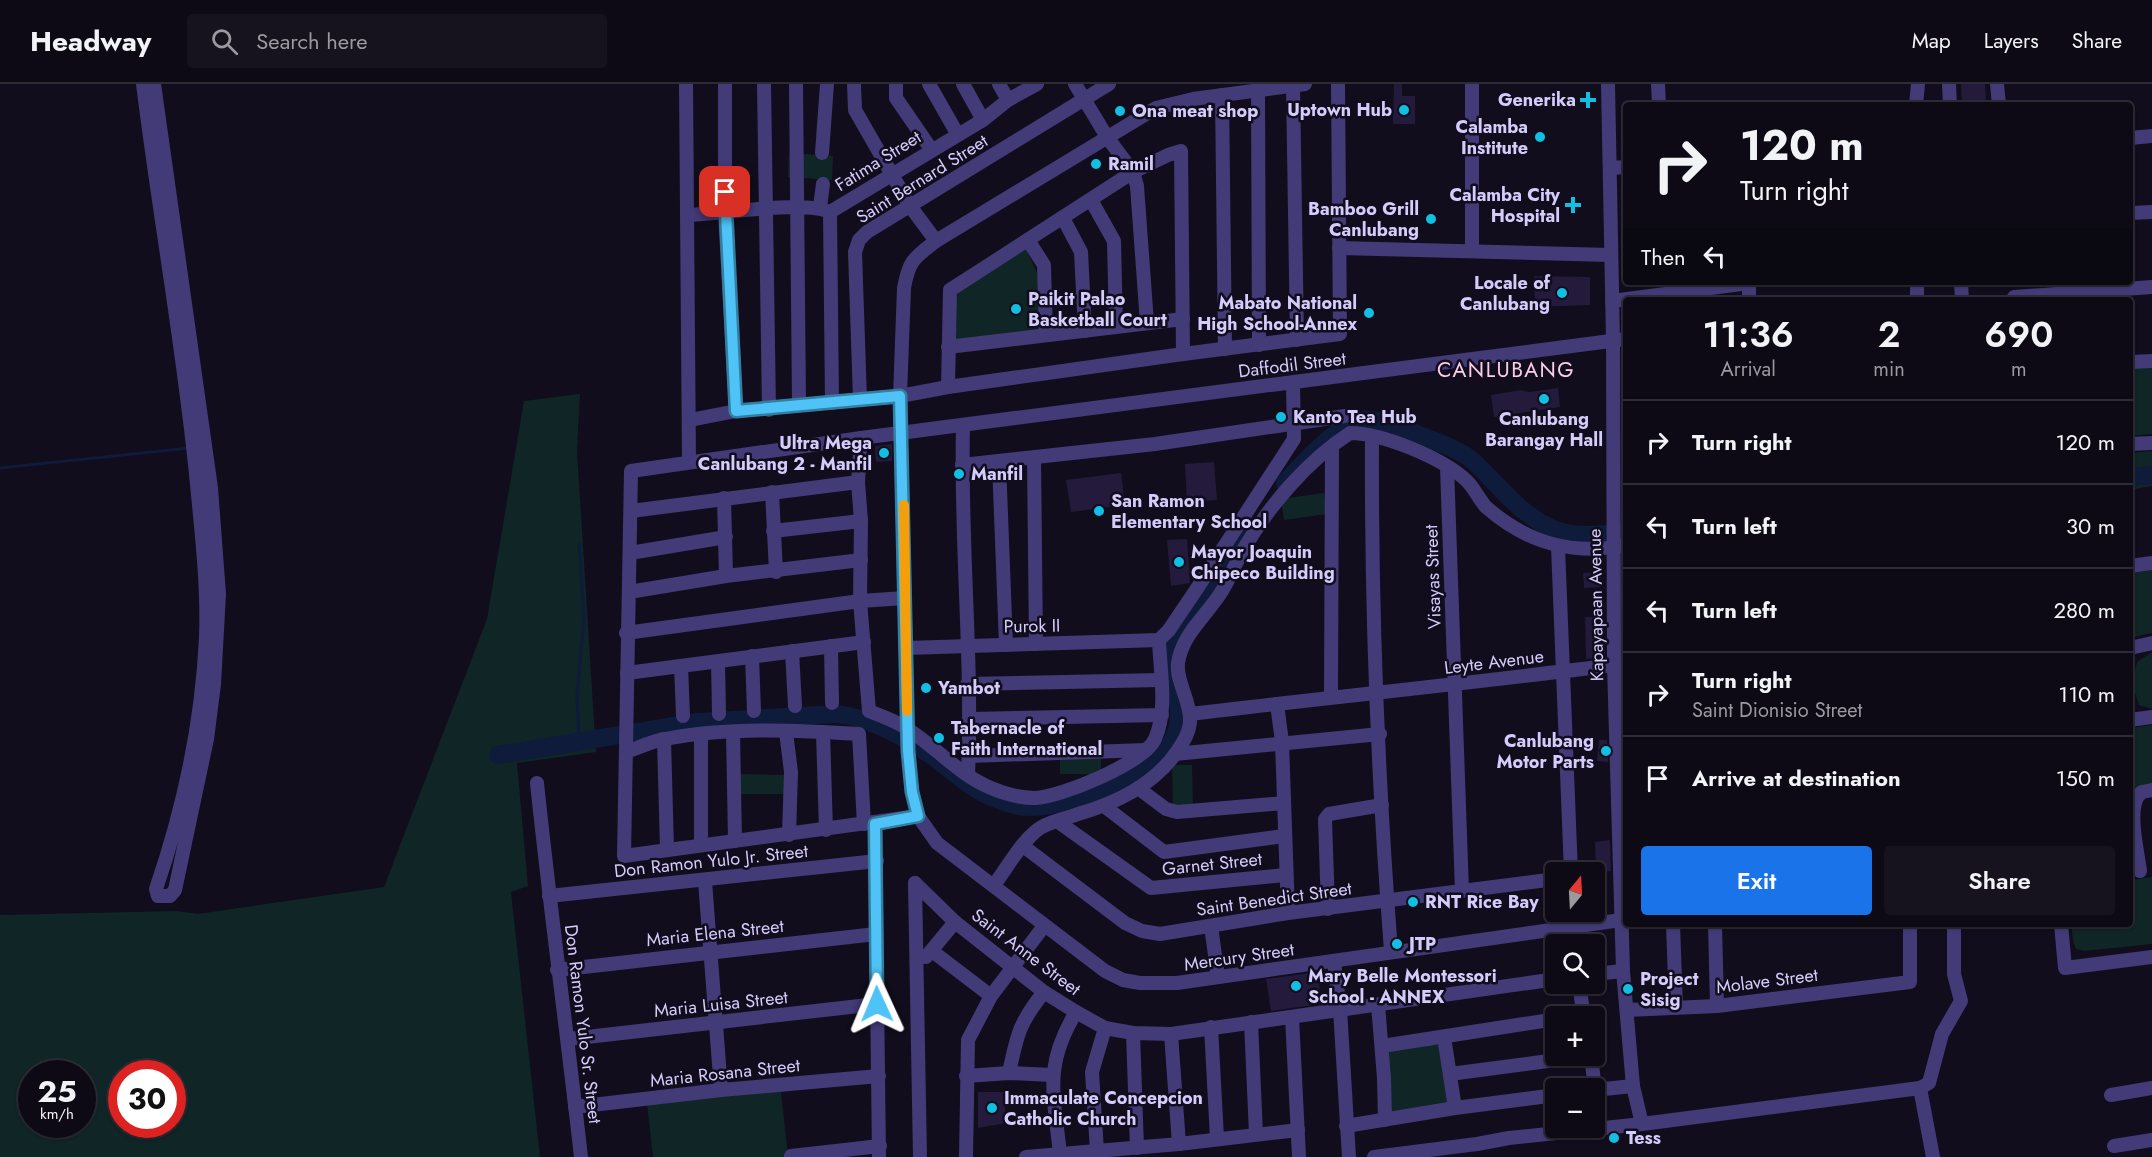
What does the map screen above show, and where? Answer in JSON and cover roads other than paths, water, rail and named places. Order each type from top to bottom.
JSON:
[{"type":"street","points":[[143,84],[190,418],[203,547],[206,611],[204,672],[196,737],[184,800],[156,889],[158,896],[170,896],[174,890],[195,803],[214,684],[219,594],[212,488],[154,84]]},
{"type":"street","points":[[686,84],[689,462]]},
{"type":"street","points":[[725,84],[725,213],[736,411]]},
{"type":"street","points":[[764,84],[769,410]]},
{"type":"street","points":[[796,84],[799,404]]},
{"type":"street","points":[[822,153],[827,84]]},
{"type":"street","points":[[854,84],[855,110],[910,206],[936,241]]},
{"type":"street","points":[[896,84],[896,98],[931,149]]},
{"type":"street","points":[[929,84],[958,135]]},
{"type":"street","points":[[963,84],[983,120]]},
{"type":"street","points":[[999,84],[1008,100]]},
{"type":"street","name":"Fatima Street","points":[[687,215],[798,207],[825,210],[958,135],[983,120],[1008,100],[1036,84]]},
{"type":"street","points":[[1075,84],[1107,136],[1133,172],[1137,186],[1147,323]]},
{"type":"street","name":"Saint Bernard Street","points":[[860,399],[856,247],[862,236],[1109,84]]},
{"type":"street","points":[[690,420],[736,411],[769,410],[799,404],[900,396],[948,387],[1340,334],[1338,84]]},
{"type":"street","points":[[1472,84],[1472,251]]},
{"type":"street","name":"Kapayapaan Avenue","points":[[1608,84],[1612,301],[1619,340],[1614,665],[1622,836],[1621,920],[1633,1086],[1642,1124]]},
{"type":"street","points":[[1658,84],[1659,102]]},
{"type":"street","points":[[1916,102],[1918,84]]},
{"type":"street","points":[[1949,84],[1950,102]]},
{"type":"street","points":[[1997,84],[1999,102]]},
{"type":"street","points":[[858,482],[631,511],[626,633],[624,856],[918,816],[912,792],[908,740],[903,434],[900,396],[906,273],[912,260],[936,241],[1107,136],[1166,105],[1299,85],[1297,340]]},
{"type":"street","points":[[1258,91],[1259,345]]},
{"type":"street","points":[[1222,95],[1225,350]]},
{"type":"street","points":[[2133,138],[2152,136]]},
{"type":"street","points":[[948,387],[950,290],[1133,172],[1181,151],[1183,354]]},
{"type":"street","points":[[1610,168],[1623,167]]},
{"type":"street","points":[[823,184],[832,403]]},
{"type":"street","points":[[1090,201],[1114,241],[1116,327]]},
{"type":"street","points":[[2133,213],[2152,212]]},
{"type":"street","points":[[1063,218],[1081,252],[1085,331]]},
{"type":"street","points":[[1028,240],[1044,266],[1046,335]]},
{"type":"street","points":[[1339,248],[1611,255]]},
{"type":"street","points":[[1629,297],[1666,288],[1708,285]]},
{"type":"street","points":[[2066,297],[2092,296],[2152,287]]},
{"type":"street","points":[[1612,301],[1623,298]]},
{"type":"street","points":[[948,347],[1183,319]]},
{"type":"street","name":"Daffodil Street","points":[[631,511],[631,471],[861,438],[1619,340]]},
{"type":"street","points":[[2133,362],[2152,361]]},
{"type":"street","points":[[861,438],[858,482],[861,521],[860,601],[869,711],[908,740],[968,774],[984,786],[1024,798],[1045,797],[1083,785],[1146,750],[1155,741],[1162,714],[1159,640],[1169,630],[1186,605],[1294,440],[1293,382]]},
{"type":"street","points":[[962,465],[1155,444],[1345,416]]},
{"type":"street","points":[[963,426],[962,465],[968,645],[968,774]]},
{"type":"street","points":[[994,885],[1037,830],[1104,806],[1138,788],[1156,777],[1175,754],[1191,727],[1190,714],[1177,676],[1178,663],[1185,640],[1221,593],[1261,523],[1302,474],[1350,433],[1372,436],[1410,448],[1447,467],[1467,482],[1485,506],[1523,534],[1558,547],[1596,549],[1616,540]]},
{"type":"street","points":[[1372,436],[1382,805],[1386,901],[1391,951]]},
{"type":"street","points":[[2133,444],[2152,443]]},
{"type":"street","points":[[1331,696],[1332,447]]},
{"type":"street","points":[[1034,458],[1036,644]]},
{"type":"street","points":[[999,462],[1006,645]]},
{"type":"street","name":"Visayas Street","points":[[1447,467],[1462,891]]},
{"type":"street","points":[[772,492],[776,572]]},
{"type":"street","points":[[724,498],[726,576]]},
{"type":"street","points":[[773,531],[861,521]]},
{"type":"street","points":[[630,553],[726,537]]},
{"type":"street","points":[[1558,547],[1571,862]]},
{"type":"street","points":[[629,592],[726,576],[776,572],[861,560]]},
{"type":"street","points":[[2133,566],[2152,563]]},
{"type":"street","points":[[626,633],[860,601],[905,598]]},
{"type":"street","name":"Purok II","points":[[906,648],[1159,640]]},
{"type":"street","points":[[627,673],[864,642]]},
{"type":"street","points":[[2133,647],[2152,643]]},
{"type":"street","points":[[831,646],[832,703]]},
{"type":"street","points":[[792,651],[795,706]]},
{"type":"street","points":[[752,656],[754,711]]},
{"type":"street","points":[[718,662],[719,714]]},
{"type":"street","name":"Leyte Avenue","points":[[1190,714],[1614,665]]},
{"type":"street","points":[[681,666],[683,716]]},
{"type":"street","points":[[968,684],[1161,680]]},
{"type":"street","points":[[1276,704],[1282,742],[1287,913]]},
{"type":"street","points":[[969,719],[1162,714]]},
{"type":"street","points":[[2133,720],[2152,717]]},
{"type":"street","points":[[626,749],[664,739],[732,732],[859,734],[877,861],[880,1151],[791,1156]]},
{"type":"street","points":[[732,732],[735,841]]},
{"type":"street","points":[[786,732],[790,772],[789,835]]},
{"type":"street","points":[[824,732],[826,830]]},
{"type":"street","points":[[1175,754],[1380,734]]},
{"type":"street","points":[[701,735],[701,845]]},
{"type":"street","points":[[664,739],[667,849]]},
{"type":"street","points":[[969,756],[1146,750]]},
{"type":"street","name":"Don Ramon Yulo Sr. Street","points":[[537,783],[557,970],[568,1039],[570,1079],[581,1157]]},
{"type":"street","points":[[1138,788],[1166,809],[1177,812],[1284,803]]},
{"type":"street","points":[[2141,871],[2133,814],[2134,802],[2142,792],[2152,790]]},
{"type":"street","points":[[1328,909],[1325,819],[1329,814],[1382,805]]},
{"type":"street","points":[[1104,806],[1164,852],[1284,837]]},
{"type":"street","name":"Mercury Street","points":[[918,816],[937,843],[1044,926],[1105,971],[1123,980],[1140,983],[1177,983],[1621,920]]},
{"type":"street","name":"Garnet Street","points":[[1057,821],[1151,888],[1285,875]]},
{"type":"street","name":"Saint Benedict Street","points":[[1023,846],[1125,923],[1142,931],[1160,933],[1287,913],[1545,880]]},
{"type":"street","name":"Don Ramon Yulo Jr. Street","points":[[549,896],[877,861]]},
{"type":"street","points":[[705,881],[721,1090]]},
{"type":"street","name":"Saint Anne Street","points":[[916,968],[915,883],[955,922],[1044,992],[1105,1028],[1133,1033],[1171,1034],[1545,982]]},
{"type":"street","points":[[920,1157],[916,968],[955,922]]},
{"type":"street","points":[[966,1157],[968,1040],[991,996],[1044,926]]},
{"type":"street","points":[[1210,926],[1218,977]]},
{"type":"street","points":[[1673,927],[1676,1008]]},
{"type":"street","points":[[1715,927],[1716,1006]]},
{"type":"street","name":"Molave Street","points":[[1627,1010],[1716,1006],[1910,982],[1910,927]]},
{"type":"street","points":[[1374,1157],[1478,1151],[1509,1137],[1642,1124],[1920,1088],[1929,1083],[1942,1034],[1961,1001],[1954,974],[1954,927]]},
{"type":"street","points":[[2061,927],[2065,968],[2152,957]]},
{"type":"street","name":"Maria Elena Street","points":[[557,970],[709,951],[876,934]]},
{"type":"street","points":[[932,951],[991,996]]},
{"type":"street","points":[[1334,962],[1340,1009],[1349,1157]]},
{"type":"street","points":[[1605,973],[1623,971]]},
{"type":"street","points":[[1009,1073],[1017,1032],[1029,1010],[1044,992]]},
{"type":"street","name":"Maria Luisa Street","points":[[568,1039],[877,1004]]},
{"type":"street","points":[[1378,1005],[1385,1120]]},
{"type":"street","points":[[1060,1154],[1052,1075],[1062,1036],[1076,1012]]},
{"type":"street","points":[[1292,1017],[1299,1157]]},
{"type":"street","points":[[1382,1046],[1545,1021]]},
{"type":"street","points":[[1251,1022],[1256,1134]]},
{"type":"street","points":[[1097,1151],[1092,1072],[1105,1028]]},
{"type":"street","points":[[1211,1028],[1217,1138]]},
{"type":"street","points":[[1133,1033],[1137,1148]]},
{"type":"street","points":[[1171,1034],[1179,1144]]},
{"type":"street","points":[[1444,1037],[1455,1108]]},
{"type":"street","points":[[1450,1074],[1545,1061]]},
{"type":"street","points":[[966,1076],[1009,1073],[1052,1075]]},
{"type":"street","name":"Maria Rosana Street","points":[[575,1107],[721,1090],[879,1076]]},
{"type":"street","points":[[1605,1089],[1633,1086]]},
{"type":"street","points":[[1920,1088],[1933,1157]]},
{"type":"street","points":[[2111,1095],[2152,1088]]},
{"type":"street","points":[[1346,1126],[1545,1096]]},
{"type":"street","points":[[1026,1157],[1179,1144],[1298,1130]]},
{"type":"street","points":[[2114,1146],[2152,1140]]},
{"type":"waterway","points":[[1285,483],[1320,446],[1342,429],[1362,420],[1386,422],[1462,453],[1520,508],[1553,529],[1580,535],[1623,532]]},
{"type":"waterway","points":[[0,468],[189,448]]},
{"type":"waterway","points":[[2133,477],[2152,475]]},
{"type":"waterway","points":[[498,755],[698,722],[835,714],[873,723],[897,734],[931,755],[971,786],[1006,803],[1030,807],[1044,806],[1081,797],[1138,773],[1168,749],[1179,720],[1173,665],[1177,640],[1189,618],[1221,577],[1251,526]]},
{"type":"waterway","points":[[579,544],[584,619],[577,695],[579,742]]},
{"type":"place","name":"Generika","points":[[1588,100]]},
{"type":"place","name":"Uptown Hub","points":[[1404,110]]},
{"type":"place","name":"Ona meat shop","points":[[1120,111]]},
{"type":"place","name":"Calamba Institute","points":[[1540,137]]},
{"type":"place","name":"Ramil","points":[[1096,164]]},
{"type":"place","name":"Calamba City Hospital","points":[[1573,205]]},
{"type":"place","name":"Bamboo Grill Canlubang","points":[[1431,219]]},
{"type":"place","name":"Locale of Canlubang","points":[[1562,293]]},
{"type":"place","name":"Paikit Palao Basketball Court","points":[[1016,309]]},
{"type":"place","name":"Mabato National High School-Annex","points":[[1369,313]]},
{"type":"place","name":"Canlubang Barangay Hall","points":[[1544,399]]},
{"type":"place","name":"Kanto Tea Hub","points":[[1281,417]]},
{"type":"place","name":"Ultra Mega Canlubang 2 - Manfil","points":[[884,453]]},
{"type":"place","name":"Manfil","points":[[959,474]]},
{"type":"place","name":"San Ramon Elementary School","points":[[1099,511]]},
{"type":"place","name":"Mayor Joaquin Chipeco Building","points":[[1179,562]]},
{"type":"place","name":"Yambot","points":[[926,688]]},
{"type":"place","name":"Tabernacle of Faith International","points":[[939,738]]},
{"type":"place","name":"Canlubang Motor Parts","points":[[1606,751]]},
{"type":"place","name":"RNT Rice Bay","points":[[1413,902]]},
{"type":"place","name":"JTP","points":[[1397,944]]},
{"type":"place","name":"Mary Belle Montessori School - ANNEX","points":[[1296,986]]},
{"type":"place","name":"Project Sisig","points":[[1628,989]]},
{"type":"place","name":"Immaculate Concepcion Catholic Church","points":[[992,1108]]},
{"type":"place","name":"Tess","points":[[1614,1138]]},
{"type":"district","name":"CANLUBANG","points":[[1506,370]]}]
